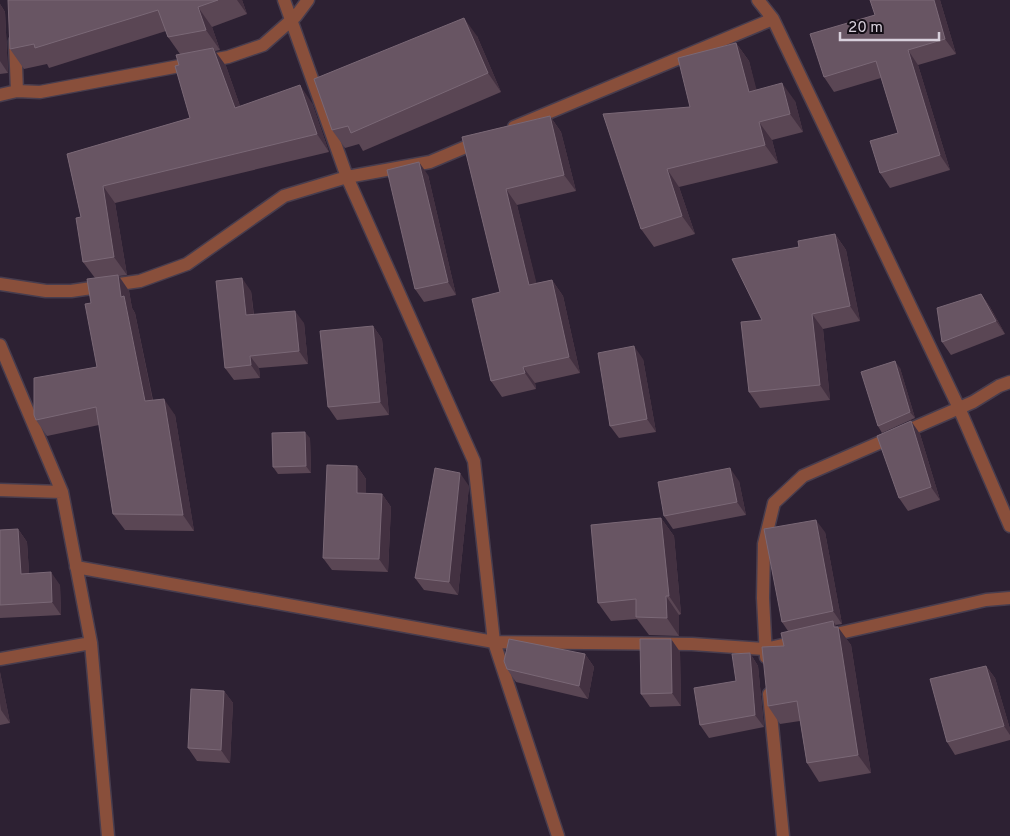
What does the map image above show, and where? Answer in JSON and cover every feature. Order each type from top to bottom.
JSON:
[{"type":"street","points":[[284,0],[348,177],[474,461],[494,642],[558,836]]},
{"type":"street","points":[[0,95],[17,91],[40,92],[228,57],[263,45],[308,0]]},
{"type":"street","points":[[758,0],[773,19],[959,408],[1010,526]]},
{"type":"street","points":[[0,284],[46,291],[71,291],[140,281],[187,264],[284,196],[348,177],[430,162],[773,19]]},
{"type":"street","points":[[14,27],[17,91]]},
{"type":"street","points":[[0,345],[62,492],[91,643],[108,836]]},
{"type":"street","points":[[783,836],[765,649],[763,598],[764,544],[774,502],[803,476],[973,402],[999,386],[1010,382]]},
{"type":"street","points":[[0,490],[62,492]]},
{"type":"street","points":[[76,567],[494,642],[692,644],[765,649],[986,600],[1010,598]]},
{"type":"street","points":[[0,660],[91,643]]},
{"type":"building","points":[[8,0],[218,0],[198,7],[206,30],[168,37],[158,10],[35,48],[34,44],[10,49]]},
{"type":"building","points":[[870,0],[934,0],[945,39],[908,50],[940,155],[880,173],[870,141],[898,133],[876,61],[824,77],[810,34],[875,15]]},
{"type":"building","points":[[464,18],[488,73],[351,133],[348,126],[332,130],[314,79]]},
{"type":"building","points":[[736,43],[749,92],[782,83],[790,114],[759,122],[765,145],[667,169],[682,216],[641,229],[603,114],[690,107],[678,58]]},
{"type":"building","points":[[213,48],[235,108],[300,85],[317,134],[103,186],[114,257],[83,262],[76,218],[81,217],[67,154],[190,118],[175,66],[179,65],[176,55]]},
{"type":"building","points":[[550,116],[564,175],[506,189],[529,285],[552,280],[569,357],[523,367],[525,373],[491,381],[472,299],[500,292],[462,137]]},
{"type":"building","points":[[419,162],[448,282],[415,289],[387,170]]},
{"type":"building","points":[[835,234],[850,306],[812,314],[820,385],[749,392],[741,322],[762,320],[732,259],[799,247],[798,241]]},
{"type":"building","points":[[118,275],[121,297],[124,296],[145,401],[164,399],[183,515],[113,514],[96,407],[36,420],[34,415],[34,378],[97,367],[85,304],[91,303],[87,279]]},
{"type":"building","points":[[242,278],[246,315],[295,311],[299,351],[250,356],[251,365],[225,368],[216,281]]},
{"type":"building","points":[[981,294],[996,321],[942,342],[937,308]]},
{"type":"building","points":[[373,326],[380,402],[328,407],[320,331]]},
{"type":"building","points":[[634,346],[647,419],[610,426],[598,353]]},
{"type":"building","points":[[895,361],[910,412],[878,426],[861,372]]},
{"type":"building","points":[[911,421],[931,487],[899,498],[877,436]]},
{"type":"building","points":[[305,432],[306,466],[273,467],[272,433]]},
{"type":"building","points":[[327,465],[357,466],[357,493],[382,494],[379,559],[323,558]]},
{"type":"building","points":[[435,468],[460,473],[449,582],[415,578]]},
{"type":"building","points":[[730,468],[737,502],[664,516],[658,482]]},
{"type":"building","points":[[661,518],[669,596],[666,596],[667,618],[636,617],[636,599],[598,603],[591,525]]},
{"type":"building","points":[[816,520],[833,611],[782,622],[764,529]]},
{"type":"building","points":[[18,529],[21,574],[51,572],[52,602],[0,605],[0,530]]},
{"type":"building","points":[[833,621],[834,627],[838,627],[858,755],[807,763],[797,701],[768,706],[762,647],[784,646],[781,633]]},
{"type":"building","points":[[509,639],[585,654],[579,686],[507,669],[504,661]]},
{"type":"building","points":[[640,639],[671,639],[672,693],[641,694]]},
{"type":"building","points":[[750,653],[755,715],[700,725],[694,688],[736,681],[732,654]]},
{"type":"building","points":[[986,666],[1004,726],[947,742],[930,679]]},
{"type":"building","points":[[191,689],[224,691],[221,750],[188,748]]}]
